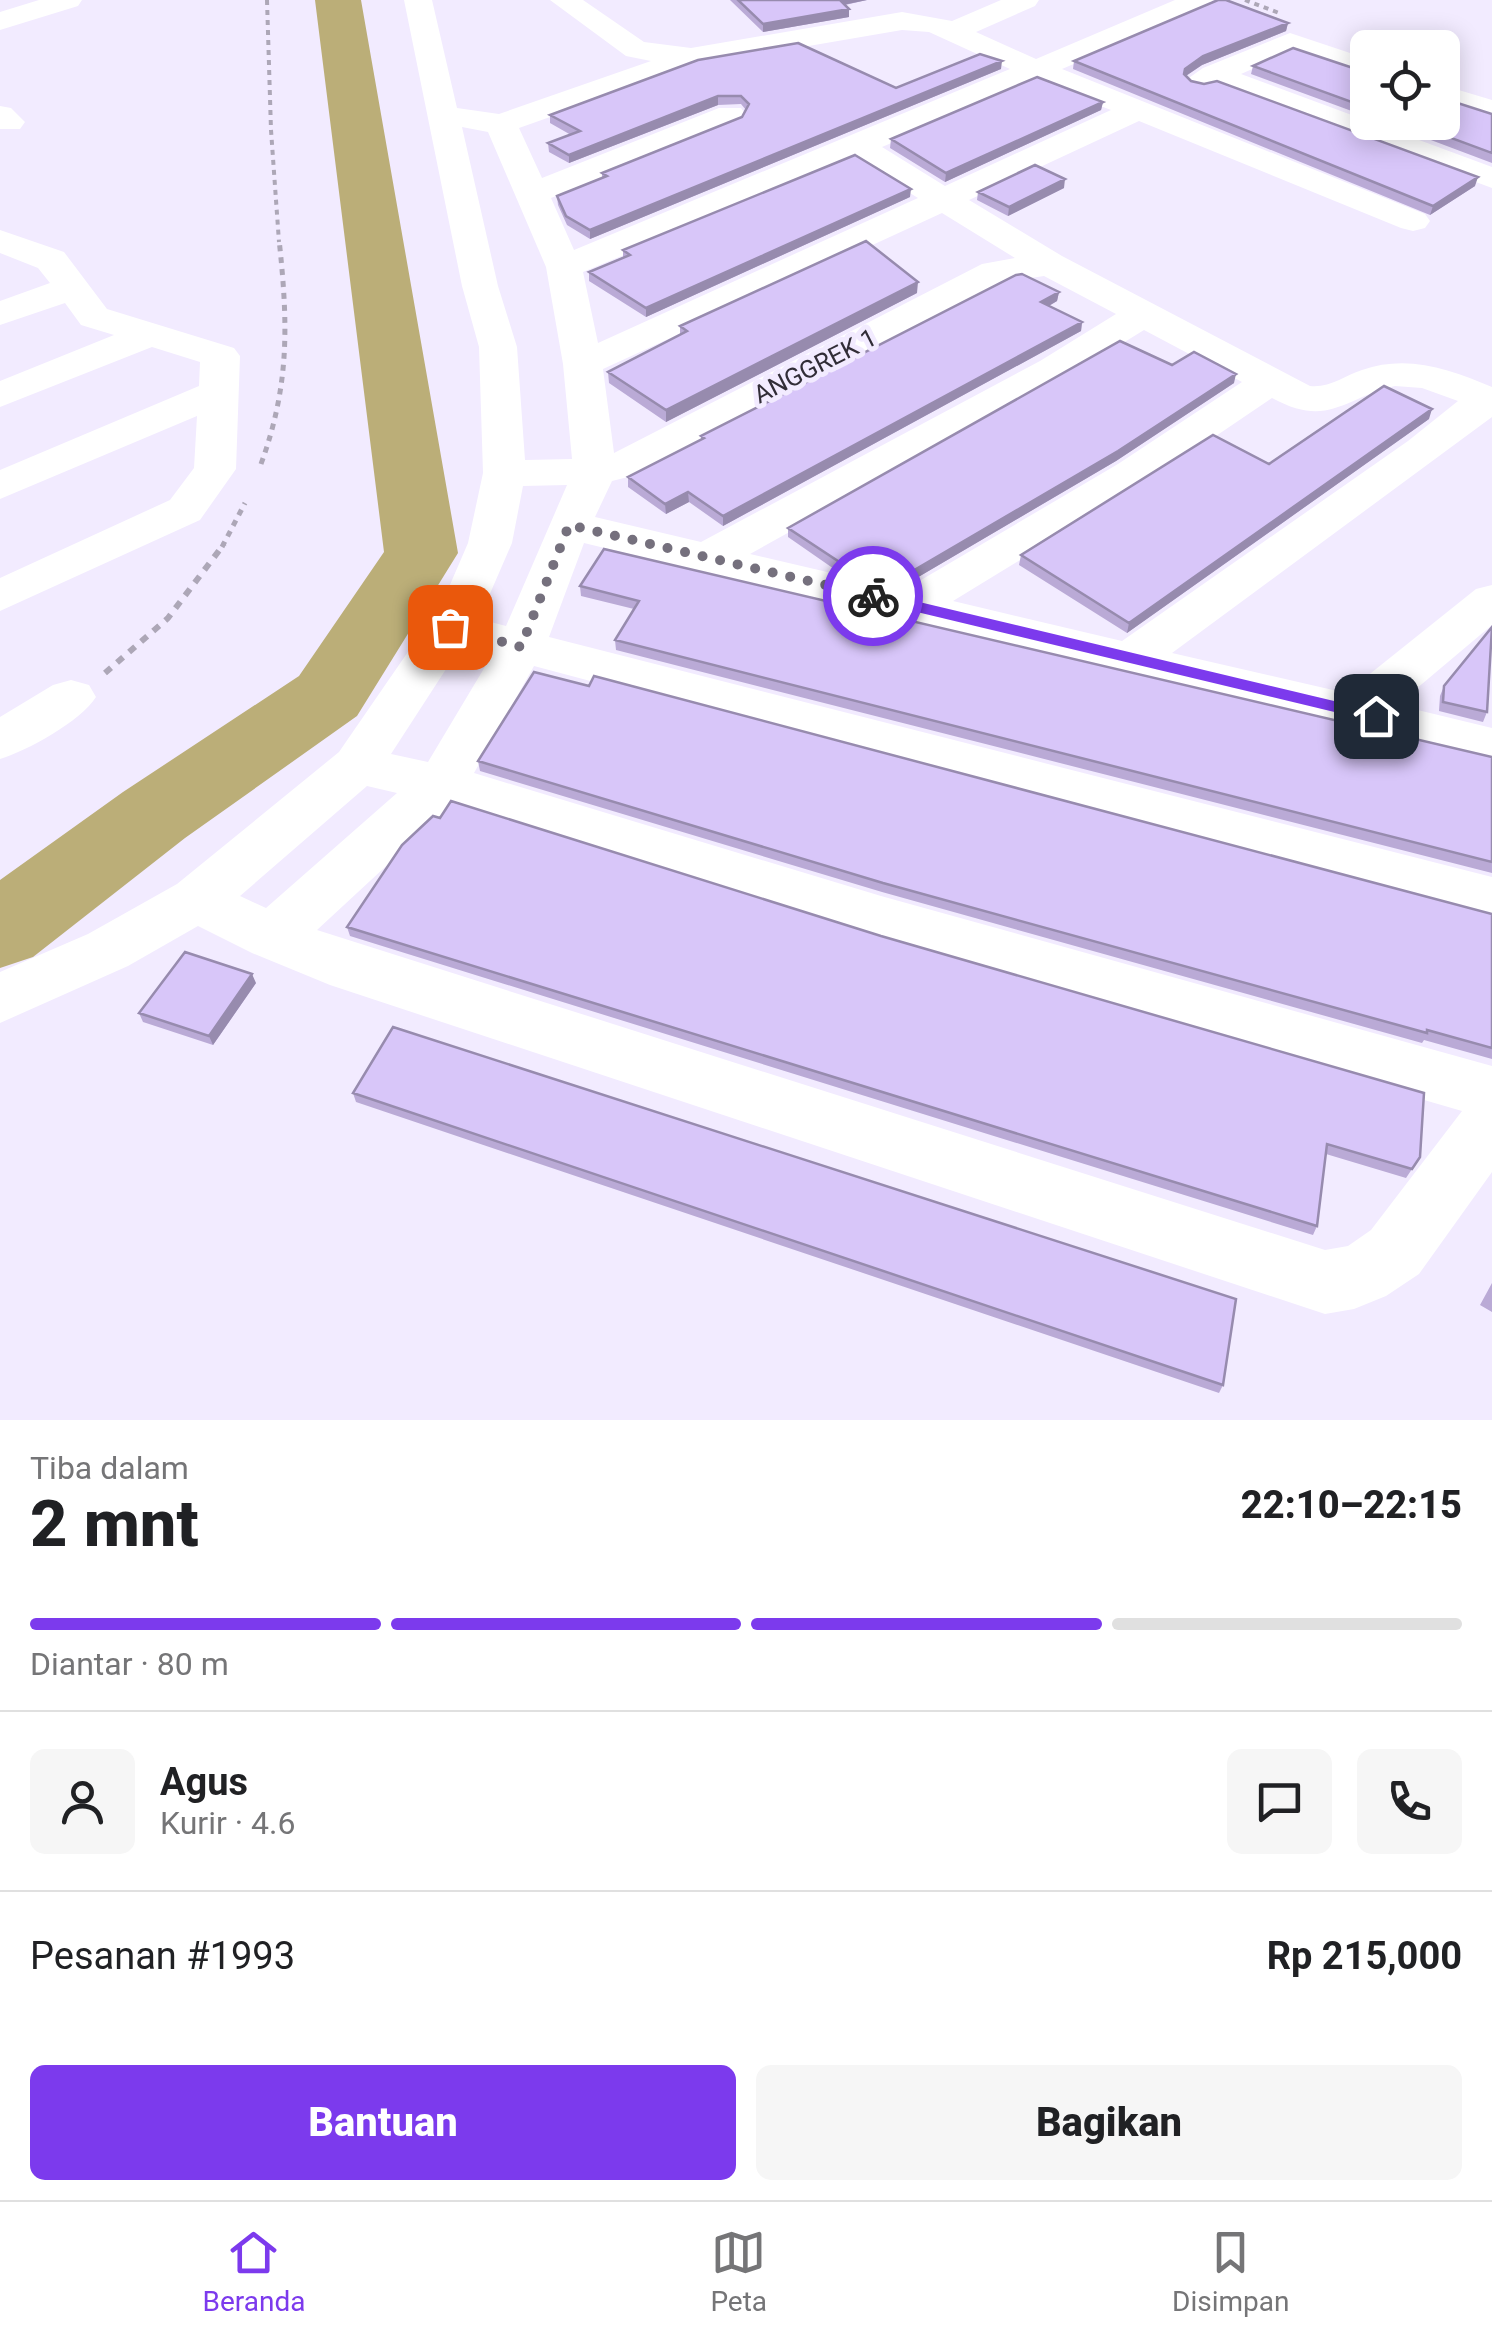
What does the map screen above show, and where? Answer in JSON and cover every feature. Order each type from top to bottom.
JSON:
[{"type":"street","points":[[4,16],[68,0]]},
{"type":"street","points":[[0,998],[108,950],[197,900],[399,774],[450,627],[465,604],[514,473],[498,347],[480,286],[464,118],[418,0]]},
{"type":"street","points":[[564,0],[636,50],[691,57]]},
{"type":"street","points":[[564,266],[1200,0]]},
{"type":"street","points":[[944,27],[1008,1]]},
{"type":"street","points":[[464,118],[691,57],[882,22],[944,27],[1034,70],[1413,220]]},
{"type":"street","points":[[583,364],[1290,42],[1350,62]]},
{"type":"street","points":[[1214,74],[1492,178]]},
{"type":"street","points":[[1460,100],[1492,110]]},
{"type":"street","points":[[530,194],[730,115]]},
{"type":"street","points":[[272,938],[399,774],[521,647],[588,472],[583,364],[564,266],[530,194],[464,118]]},
{"type":"street","points":[[856,146],[1140,315],[1268,382],[1315,401],[1344,396],[1384,376],[1415,374],[1492,402]]},
{"type":"street","points":[[0,596],[185,510],[214,470],[220,356],[94,316],[51,260],[3,244]]},
{"type":"street","name":"ANGGREK 1","points":[[514,473],[588,472],[635,459],[995,272],[1049,264]]},
{"type":"street","points":[[0,314],[72,288]]},
{"type":"street","points":[[709,557],[1054,369],[1140,315]]},
{"type":"street","points":[[0,395],[151,334]]},
{"type":"street","points":[[911,606],[1133,473],[1268,382]]},
{"type":"street","points":[[0,486],[218,392]]},
{"type":"street","points":[[1133,657],[1424,450],[1473,410],[1492,402]]},
{"type":"street","points":[[569,525],[1492,746]]},
{"type":"street","points":[[1356,712],[1481,622]]},
{"type":"street","points":[[450,627],[1492,899]]},
{"type":"street","points":[[0,741],[71,698]]},
{"type":"street","points":[[399,774],[880,918],[1492,1093]]},
{"type":"street","points":[[197,900],[272,938],[350,968],[1325,1282],[1352,1280],[1395,1252],[1492,1120]]},
{"type":"building","points":[[738,0],[840,0],[849,9],[763,24]]},
{"type":"building","points":[[1226,0],[1288,23],[1203,56],[1185,69],[1184,74],[1191,81],[1217,81],[1350,130],[1350,140],[1377,140],[1478,177],[1433,206],[1074,61]]},
{"type":"building","points":[[798,43],[896,88],[980,54],[1002,61],[590,230],[566,216],[557,196],[607,176],[602,173],[742,117],[749,104],[741,96],[718,96],[569,155],[548,143],[580,131],[550,115],[698,60]]},
{"type":"building","points":[[1293,48],[1350,67],[1350,101],[1253,66]]},
{"type":"building","points":[[1037,77],[1103,102],[946,173],[891,139]]},
{"type":"building","points":[[1460,104],[1492,114],[1492,153],[1457,140],[1460,140]]},
{"type":"building","points":[[855,155],[911,189],[646,308],[589,272],[630,255],[623,250]]},
{"type":"building","points":[[1035,165],[1065,179],[1009,207],[978,192]]},
{"type":"building","points":[[866,241],[918,282],[666,410],[608,372],[687,331],[680,326]]},
{"type":"building","points":[[1022,274],[1059,292],[1041,302],[1082,322],[723,516],[688,492],[665,504],[628,477],[704,438],[701,436]]},
{"type":"building","points":[[1120,341],[1172,365],[1194,352],[1236,374],[1118,451],[904,576],[838,561],[788,528]]},
{"type":"building","points":[[1384,386],[1432,409],[1129,623],[1021,555],[1213,435],[1269,464]]},
{"type":"building","points":[[604,549],[1492,757],[1492,862],[615,640],[639,601],[580,586]]},
{"type":"building","points":[[1492,627],[1487,712],[1443,702],[1444,686]]},
{"type":"building","points":[[534,672],[589,686],[594,676],[1492,914],[1492,1048],[883,883],[478,761]]},
{"type":"building","points":[[451,801],[881,936],[1424,1093],[1420,1157],[1412,1169],[1327,1144],[1317,1226],[347,927],[402,845],[433,816],[440,818]]},
{"type":"building","points":[[185,952],[252,974],[209,1036],[139,1013]]},
{"type":"building","points":[[393,1027],[1236,1299],[1223,1385],[353,1093]]},
{"type":"waterway","points":[[0,930],[154,815],[328,696],[421,553],[338,0]]},
{"type":"way so far","points":[[450,627],[521,647],[569,525],[873,596]]},
{"type":"route","points":[[873,596],[1376,716]]}]
